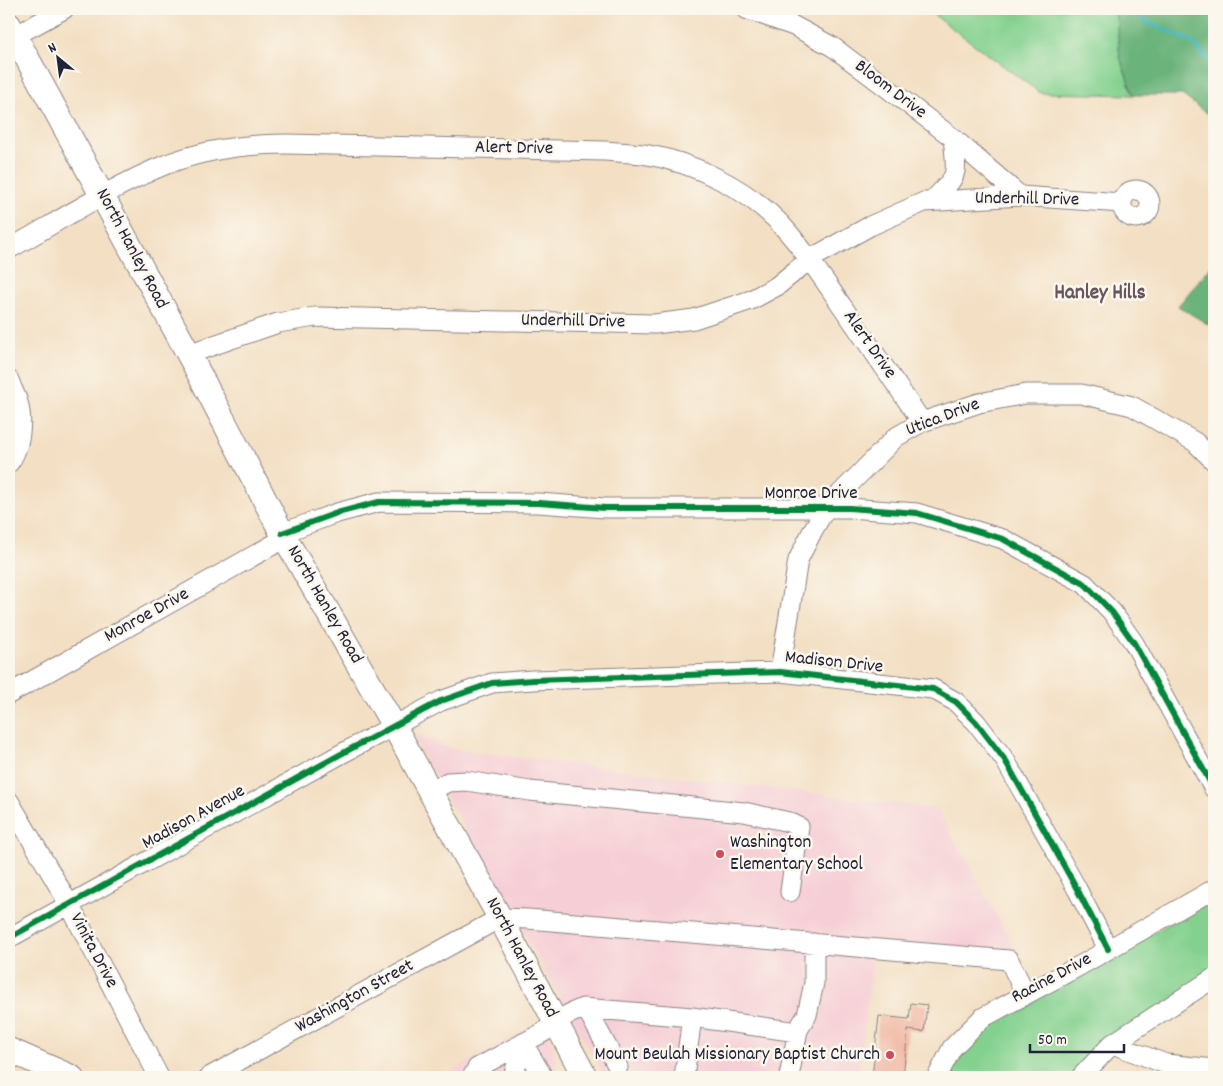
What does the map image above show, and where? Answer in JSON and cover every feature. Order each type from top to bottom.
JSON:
[{"type":"main road","name":"North Hanley Road","points":[[12,31],[188,354],[283,536],[394,726],[585,1077]]},
{"type":"main road","points":[[9,1050],[71,1077]]},
{"type":"main road","points":[[568,1077],[570,1050]]},
{"type":"street","points":[[12,31],[64,9]]},
{"type":"street","name":"Bloom Drive","points":[[746,9],[794,26],[833,47],[953,138],[1020,196]]},
{"type":"street","name":"Underhill Drive","points":[[932,201],[955,176],[953,138]]},
{"type":"street","name":"Alert Drive","points":[[9,249],[141,175],[168,164],[224,149],[260,144],[643,154],[670,160],[693,168],[728,184],[754,201],[784,228],[810,259],[922,422]]},
{"type":"street","name":"Underhill Drive","points":[[188,354],[278,323],[316,317],[655,324],[694,320],[751,300],[777,286],[810,259],[870,226],[924,202],[1020,196],[1122,203]]},
{"type":"street","points":[[9,380],[20,416],[18,443],[14,456],[9,463]]},
{"type":"street","name":"Utica Drive","points":[[780,672],[798,560],[812,530],[826,508],[896,437],[922,422],[978,403],[1026,394],[1081,394],[1132,406],[1195,442],[1214,461]]},
{"type":"street","name":"Monroe Drive","points":[[9,694],[283,536],[337,513],[379,502],[539,503],[614,508],[826,508],[917,513],[1003,538],[1085,584],[1112,612],[1134,643],[1214,789]]},
{"type":"street","name":"Madison Drive","points":[[394,726],[442,701],[492,684],[533,680],[780,672],[934,689],[956,702],[976,722],[1005,760],[1108,949]]},
{"type":"street","name":"Madison Avenue","points":[[9,938],[394,726]]},
{"type":"street","points":[[430,791],[448,782],[467,781],[530,791],[744,812],[790,822],[799,827],[790,892]]},
{"type":"street","name":"Vinita Drive","points":[[9,800],[69,904],[159,1077]]},
{"type":"street","name":"Racine Drive","points":[[937,1077],[952,1048],[982,1018],[1214,889]]},
{"type":"street","points":[[500,918],[538,919],[1009,960],[1026,993]]},
{"type":"street","name":"Washington Street","points":[[209,1077],[500,918]]},
{"type":"street","points":[[789,1077],[797,1032],[807,1015],[814,983],[814,943]]},
{"type":"street","points":[[1081,1077],[1112,1044],[1214,978]]},
{"type":"street","points":[[472,1077],[478,1068],[544,1032],[571,1013],[586,1008],[692,1017],[797,1032]]},
{"type":"street","points":[[586,1008],[618,1067]]},
{"type":"street","points":[[684,1077],[692,1017]]},
{"type":"street","points":[[523,1043],[539,1075]]},
{"type":"street","points":[[513,1077],[523,1043]]},
{"type":"street","points":[[1112,1044],[1166,1064],[1214,1069]]},
{"type":"shaded area","name":"Washington Elementary School","points":[[411,734],[424,737],[452,749],[937,809],[1019,956],[875,942],[858,1077],[605,1077]]},
{"type":"shaded area","points":[[540,1023],[552,1044],[559,1077],[441,1077]]},
{"type":"green space","points":[[926,9],[1111,9],[1116,17],[1120,57],[1133,95],[1040,93]]},
{"type":"green space","points":[[1111,9],[1214,9],[1214,119],[1182,95],[1133,95],[1120,57],[1116,17]]},
{"type":"green space","points":[[1214,263],[1214,328],[1178,306]]},
{"type":"green space","points":[[1214,899],[1214,970],[1074,1077],[944,1077],[960,1052],[984,1026]]},
{"type":"building","name":"Mount Beulah Missionary Baptist Church","points":[[911,1003],[927,1005],[924,1032],[908,1030],[903,1077],[872,1077],[879,1016],[909,1019]]},
{"type":"waterway","points":[[1130,9],[1147,22],[1191,41],[1214,66]]},
{"type":"cycle path","points":[[282,533],[337,513],[379,502],[539,503],[605,508],[849,508],[917,513],[1003,539],[1085,584],[1112,612],[1134,643],[1214,789]]},
{"type":"cycle path","points":[[9,938],[341,754],[441,701],[492,683],[780,672],[933,689],[956,702],[976,722],[1005,760],[1108,949]]},
{"type":"place","name":"Washington Elementary School","points":[[720,854]]},
{"type":"place","name":"Mount Beulah Missionary Baptist Church","points":[[890,1055]]},
{"type":"district","name":"Hanley Hills","points":[[1100,294]]}]
